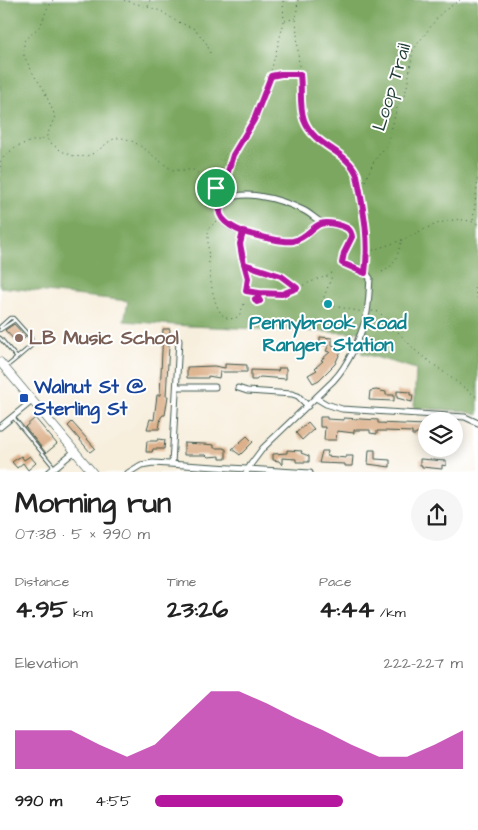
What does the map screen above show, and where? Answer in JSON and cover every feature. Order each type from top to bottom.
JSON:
[{"type":"main road","points":[[2,365],[93,472]]},
{"type":"street","points":[[247,470],[263,448],[336,378],[345,366],[361,331],[366,311],[370,278],[365,273],[342,263],[344,253],[352,239],[350,231],[338,224],[322,222],[297,207],[266,197],[236,196],[228,198],[223,202],[220,209],[221,217],[228,224],[243,232],[291,241],[299,238],[322,222]]},
{"type":"street","points":[[172,464],[179,340]]},
{"type":"street","points":[[177,386],[215,388]]},
{"type":"street","points":[[238,388],[247,391],[292,394],[298,396],[308,406]]},
{"type":"street","points":[[316,398],[330,406],[342,409],[460,416],[472,419],[478,423]]},
{"type":"street","points":[[0,427],[32,400]]},
{"type":"street","points":[[48,472],[75,451]]},
{"type":"street","points":[[128,472],[146,464],[310,472]]},
{"type":"lane","points":[[365,273],[366,265]]},
{"type":"lane","points":[[0,326],[10,318],[13,318],[29,334],[32,341],[31,346],[17,358],[2,365]]},
{"type":"lane","points":[[0,330],[12,320],[16,320]]},
{"type":"lane","points":[[0,338],[17,358]]},
{"type":"lane","points":[[13,417],[54,468]]},
{"type":"path","points":[[46,138],[55,116],[43,88],[24,56],[24,41],[41,25],[47,9],[53,0]]},
{"type":"path","points":[[124,0],[161,10],[176,21],[195,29],[207,44],[210,53]]},
{"type":"path","points":[[148,6],[150,0]]},
{"type":"path","points":[[216,188],[227,175],[233,155],[254,120],[271,76],[284,22],[282,0]]},
{"type":"path","points":[[298,0],[296,18],[301,107],[305,123],[316,138],[354,168],[367,230],[366,265]]},
{"type":"path","name":"Loop Trail","points":[[360,192],[374,161],[387,145],[397,108],[407,87],[413,50],[440,13],[460,0]]},
{"type":"path","points":[[284,22],[296,18]]},
{"type":"path","points":[[271,76],[300,74]]},
{"type":"path","points":[[0,172],[0,161],[16,146],[27,141],[46,138]]},
{"type":"path","points":[[46,138],[63,153],[75,156],[88,156],[114,138],[123,138],[153,154],[173,170],[194,170],[228,198]]},
{"type":"path","points":[[473,221],[478,179]]},
{"type":"path","points":[[221,217],[211,226],[208,234],[209,273],[213,294],[221,313],[226,318],[238,318],[244,304]]},
{"type":"path","points":[[367,252],[402,240],[445,221],[473,221],[478,224]]},
{"type":"path","points":[[243,232],[240,244],[248,278],[246,291],[282,294],[318,278],[331,275]]},
{"type":"path","points":[[382,272],[397,259],[402,240]]},
{"type":"path","points":[[244,264],[281,276],[297,288]]},
{"type":"path","points":[[322,302],[332,269]]},
{"type":"path","points":[[478,279],[474,289],[478,300]]},
{"type":"path","points":[[258,298],[259,293]]},
{"type":"path","points":[[334,306],[379,312],[417,352],[478,398]]},
{"type":"green space","points":[[0,0],[478,0],[478,415],[464,411],[414,408],[416,369],[361,353],[369,332],[188,326],[124,321],[128,301],[0,287]]},
{"type":"building","points":[[14,324],[26,337],[18,344],[5,330]]},
{"type":"building","points":[[163,329],[170,329],[166,396],[168,396],[165,415],[161,417],[159,429],[147,429],[150,419],[154,420],[157,395],[160,395]]},
{"type":"building","points":[[320,337],[332,338],[332,345],[342,349],[335,364],[319,380],[313,383],[308,375],[317,370],[315,368],[330,352],[326,351],[329,345],[320,345]]},
{"type":"building","points":[[225,364],[247,365],[247,372],[220,372],[219,378],[208,376],[208,378],[187,378],[187,367],[214,366],[225,368]]},
{"type":"building","points":[[279,368],[286,368],[286,379],[260,377],[256,380],[251,380],[251,370],[278,371]]},
{"type":"building","points":[[370,391],[386,392],[386,395],[394,395],[394,401],[369,400]]},
{"type":"building","points":[[397,391],[410,392],[410,395],[413,395],[412,402],[397,398]]},
{"type":"building","points":[[320,417],[344,420],[344,418],[378,420],[378,423],[418,425],[418,433],[412,435],[412,432],[377,431],[377,434],[370,433],[370,430],[354,430],[354,433],[337,431],[336,440],[324,440],[325,427],[320,427]]},
{"type":"building","points":[[35,418],[57,444],[46,453],[25,427]]},
{"type":"building","points":[[72,422],[95,448],[90,452],[68,426]]},
{"type":"building","points":[[308,422],[314,429],[302,440],[296,433]]},
{"type":"building","points":[[247,436],[253,442],[240,455],[232,449]]},
{"type":"building","points":[[158,439],[165,440],[164,449],[153,449],[152,452],[146,452],[147,441],[157,441]]},
{"type":"building","points":[[184,443],[214,445],[214,448],[224,448],[226,449],[226,459],[220,459],[220,456],[184,455]]},
{"type":"building","points":[[287,450],[302,451],[301,453],[309,456],[309,462],[296,462],[296,459],[282,458],[282,465],[279,461],[273,460],[273,454],[287,453]]},
{"type":"building","points":[[369,450],[375,450],[375,459],[390,460],[390,467],[368,464]]},
{"type":"building","points":[[322,451],[328,451],[327,456],[346,458],[346,456],[353,456],[352,466],[319,463]]},
{"type":"building","points":[[21,456],[24,460],[30,456],[36,463],[28,470],[23,463],[17,468],[12,462]]},
{"type":"building","points":[[420,459],[446,461],[446,466],[442,465],[442,469],[422,467]]},
{"type":"place","name":"Pennybrook Road Ranger Station","points":[[328,304]]},
{"type":"place","name":"LB Music School","points":[[19,338]]},
{"type":"place","name":"Walnut St @ Sterling St","points":[[24,398]]},
{"type":"route","points":[[216,188],[222,191],[228,198],[223,202],[220,209],[221,217],[228,224],[243,232],[240,244],[244,264],[248,274],[246,291],[259,293],[258,298],[260,298],[260,301],[255,301],[259,293],[268,295],[282,294],[297,288],[281,276],[252,265],[244,264],[240,246],[240,244],[240,241],[243,232],[291,241],[299,238],[322,222],[344,226],[352,233],[352,239],[344,253],[342,263],[365,273],[368,243],[367,230],[357,175],[354,168],[345,159],[316,138],[307,128],[301,107],[302,87],[300,74],[276,74],[271,76],[254,120],[233,155],[230,169],[216,188]]}]
